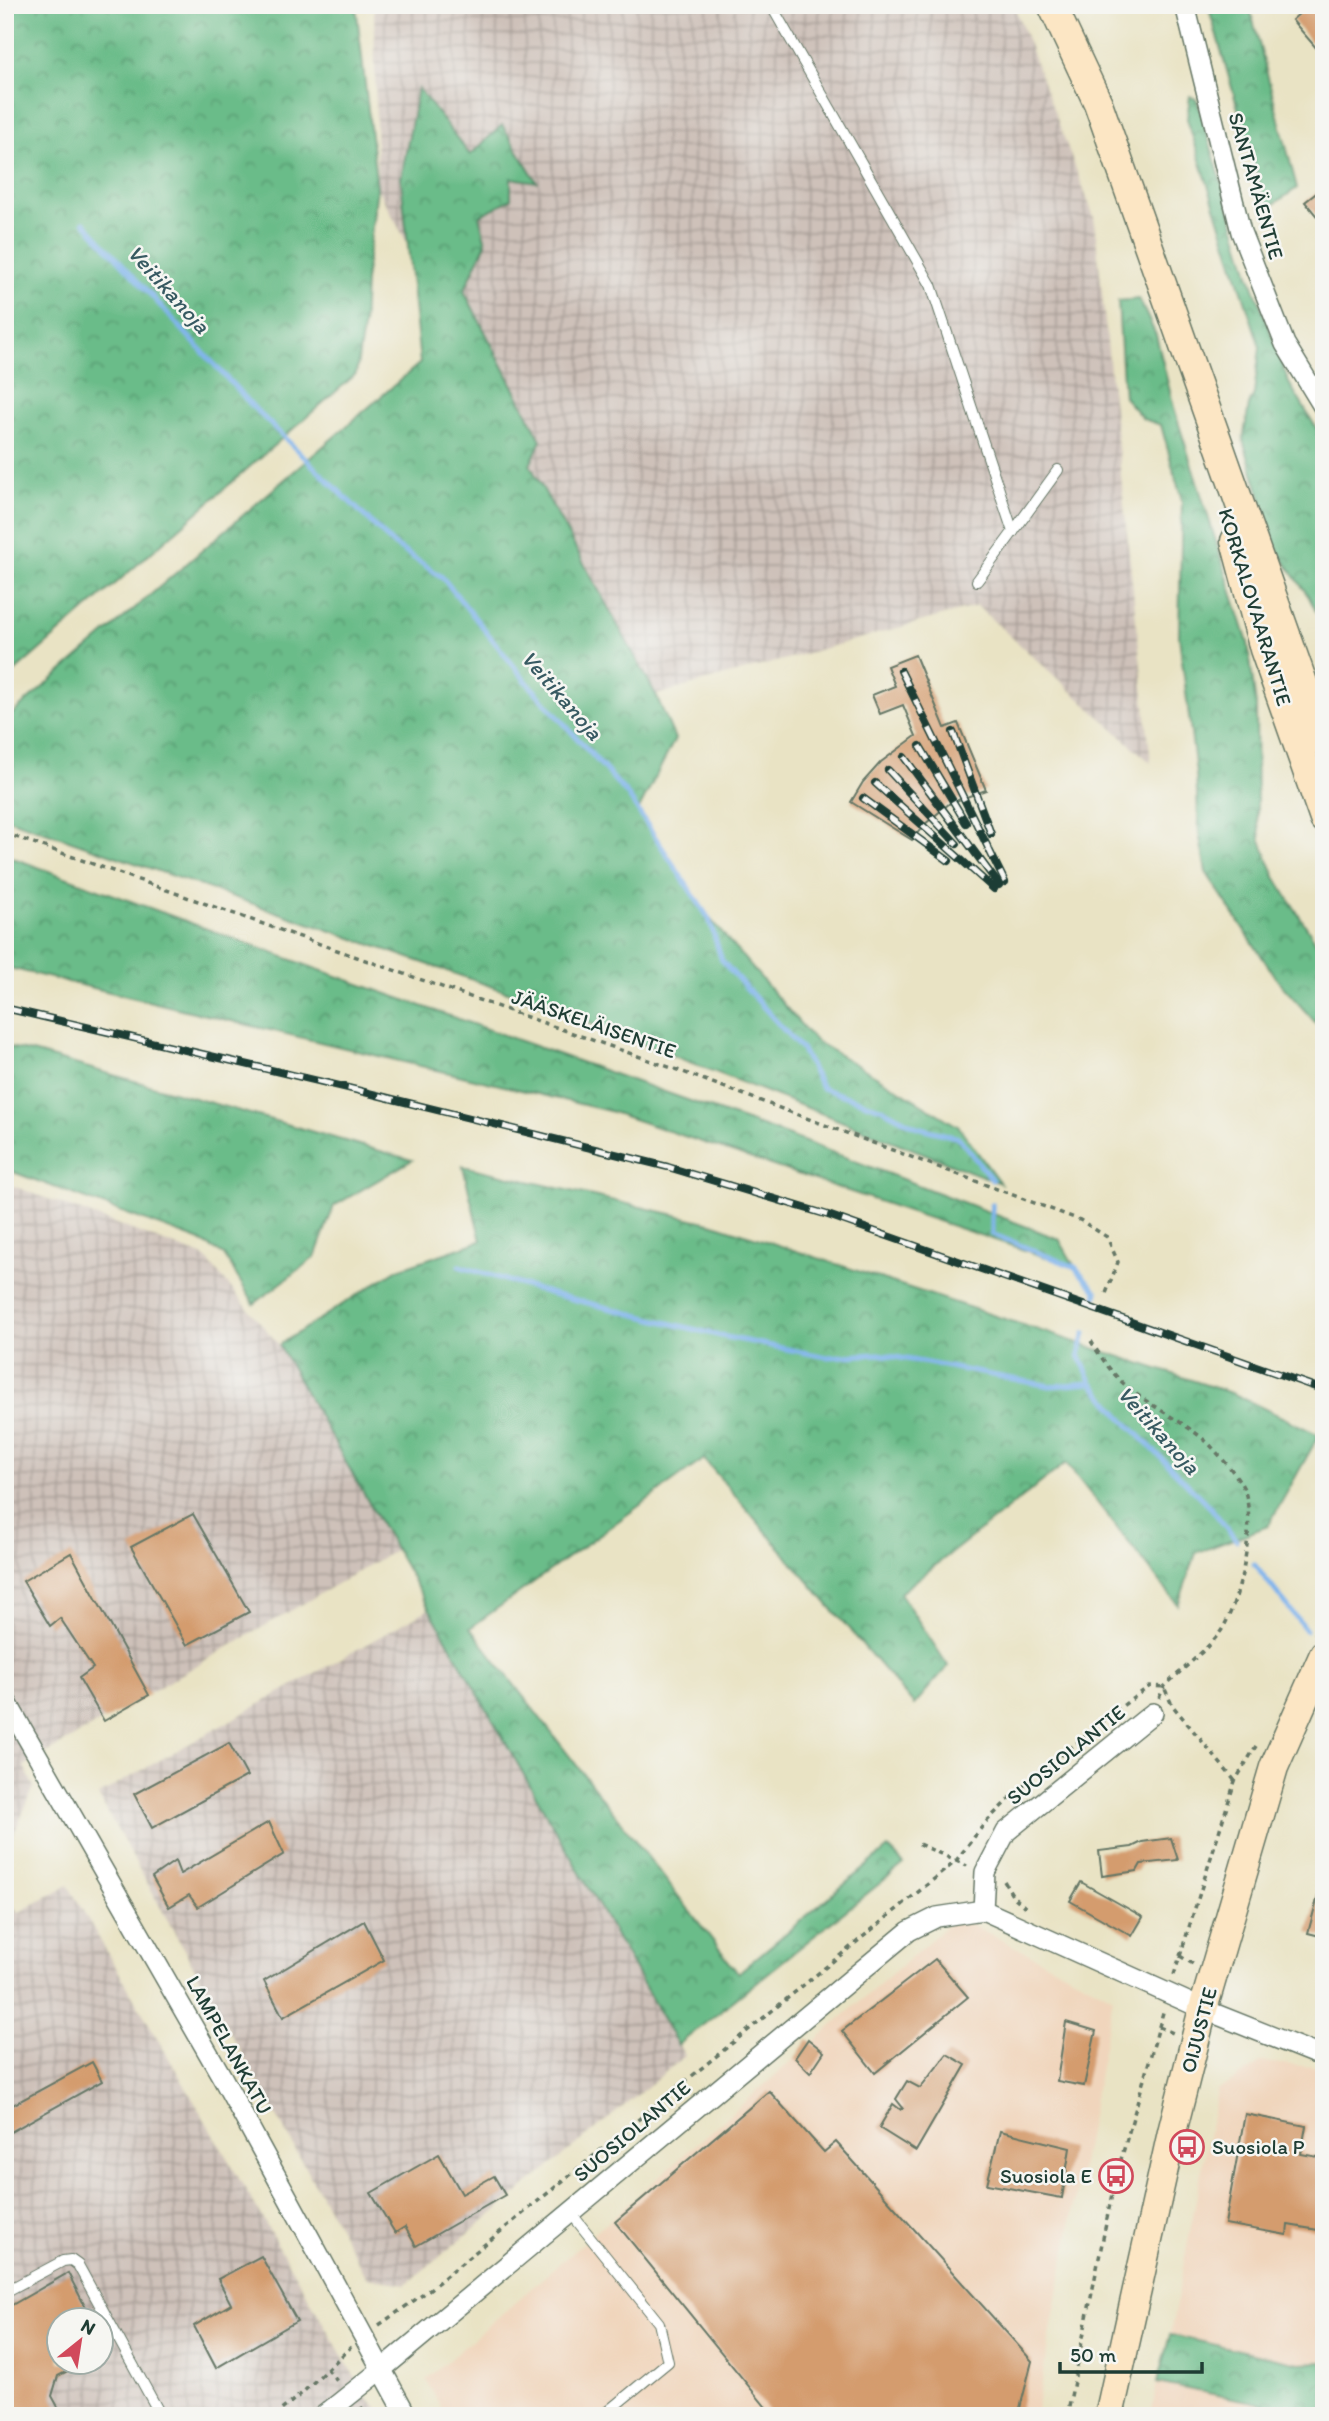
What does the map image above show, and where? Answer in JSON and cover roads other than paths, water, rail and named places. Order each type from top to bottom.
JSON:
[{"type":"street","name":"KORKALOVAARANTIE","points":[[1052,5],[1098,103],[1324,742]]},
{"type":"street","name":"SANTAMÄENTIE","points":[[1185,5],[1241,232],[1285,344],[1324,408]]},
{"type":"street","name":"KORKALOVAARANTIE","points":[[1200,392],[1201,425],[1265,649],[1324,819]]},
{"type":"street","name":"OIJUSTIE","points":[[1108,2416],[1172,2132],[1203,2009],[1273,1768],[1324,1654]]},
{"type":"street","name":"LAMPELANKATU","points":[[5,1699],[222,2077],[407,2416]]},
{"type":"street","name":"SUOSIOLANTIE","points":[[323,2416],[909,1931],[937,1917],[984,1909],[985,1872],[1006,1832],[1153,1713]]},
{"type":"street","points":[[984,1909],[1203,2009],[1313,2053],[1324,2054]]},
{"type":"lane","points":[[771,5],[931,285],[1013,532]]},
{"type":"lane","points":[[977,581],[1058,470]]},
{"type":"lane","points":[[570,2212],[659,2323],[668,2362],[602,2416]]},
{"type":"lane","points":[[5,2292],[60,2262],[75,2262],[81,2268],[161,2416]]},
{"type":"waterway","name":"Veitikanoja","points":[[84,222],[255,409],[393,544],[442,577],[526,681],[627,794],[709,919],[722,961],[802,1050],[822,1088],[883,1109],[917,1127],[959,1138],[992,1180]]},
{"type":"waterway","name":"Veitikanoja","points":[[992,1204],[992,1234],[1075,1267],[1097,1292],[1096,1297]]},
{"type":"waterway","points":[[459,1266],[552,1294],[721,1336],[827,1357],[879,1354],[1050,1386],[1092,1383]]},
{"type":"waterway","name":"Veitikanoja","points":[[1085,1333],[1079,1355],[1092,1383],[1123,1419],[1211,1508],[1236,1540]]},
{"type":"waterway","name":"Veitikanoja","points":[[1254,1564],[1306,1630]]},
{"type":"railway","points":[[901,671],[1005,882]]},
{"type":"railway","points":[[953,732],[991,834]]},
{"type":"railway","points":[[920,746],[966,823]]},
{"type":"railway","points":[[904,757],[999,885]]},
{"type":"railway","points":[[888,770],[957,844]]},
{"type":"railway","points":[[875,783],[994,889]]},
{"type":"railway","points":[[863,798],[949,861]]},
{"type":"railway","points":[[5,1008],[348,1088],[668,1167],[828,1215],[1324,1390]]},
{"type":"place","name":"Suosiola P","points":[[1187,2147]]},
{"type":"place","name":"Suosiola E","points":[[1116,2176]]}]
